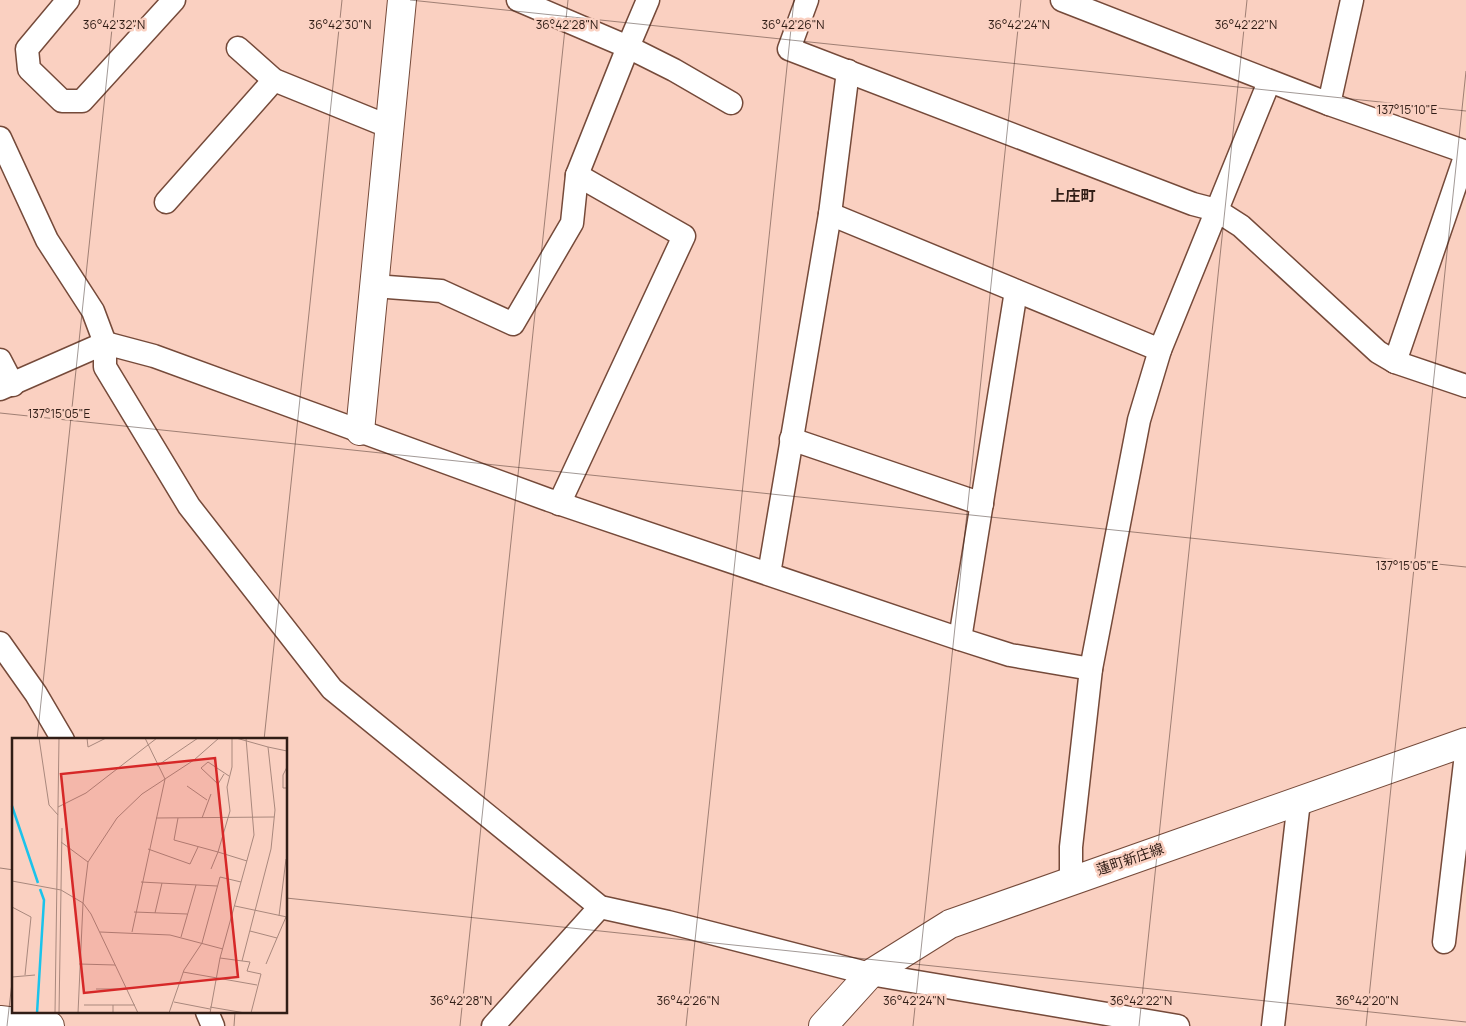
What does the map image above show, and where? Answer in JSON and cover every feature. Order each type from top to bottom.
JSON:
[{"type":"main road","points":[[360,431],[402,0]]},
{"type":"main road","name":"蓮町新庄線","points":[[824,1026],[870,974],[950,924],[1071,879],[1466,742]]},
{"type":"main road","points":[[0,1020],[50,1026]]},
{"type":"street","points":[[68,0],[27,48],[29,69],[62,101],[82,101],[174,0]]},
{"type":"street","points":[[518,0],[628,47],[674,70],[731,103]]},
{"type":"street","points":[[374,286],[441,291],[513,324],[572,223],[577,175],[648,0]]},
{"type":"street","points":[[807,0],[789,49],[1193,204],[1216,210],[1241,226],[1378,352],[1395,362],[1466,386]]},
{"type":"street","points":[[1062,0],[1269,82],[1466,153],[1395,362]]},
{"type":"street","points":[[1329,104],[1352,0]]},
{"type":"street","points":[[238,48],[274,80],[390,127]]},
{"type":"street","points":[[769,574],[830,214],[848,71]]},
{"type":"street","points":[[166,202],[274,80]]},
{"type":"street","points":[[1071,879],[1071,847],[1091,669],[1139,420],[1160,350],[1269,82]]},
{"type":"street","points":[[0,138],[47,240],[93,311],[105,343],[105,367],[189,506],[332,689],[600,907],[668,922],[870,974],[1178,1026]]},
{"type":"street","points":[[559,504],[684,236],[577,175]]},
{"type":"street","points":[[830,214],[1160,350]]},
{"type":"street","points":[[960,639],[1016,291]]},
{"type":"street","points":[[0,360],[6,387],[105,343],[154,356],[559,504],[960,639],[1010,655],[1091,669]]},
{"type":"street","points":[[792,439],[982,504]]},
{"type":"street","points":[[0,643],[36,694],[62,738]]},
{"type":"street","points":[[1444,942],[1466,754]]},
{"type":"street","points":[[1273,1026],[1299,801]]},
{"type":"street","points":[[493,1026],[600,907]]},
{"type":"street","points":[[208,1014],[212,1026]]},
{"type":"district","name":"上庄町","points":[[1073,196]]}]
